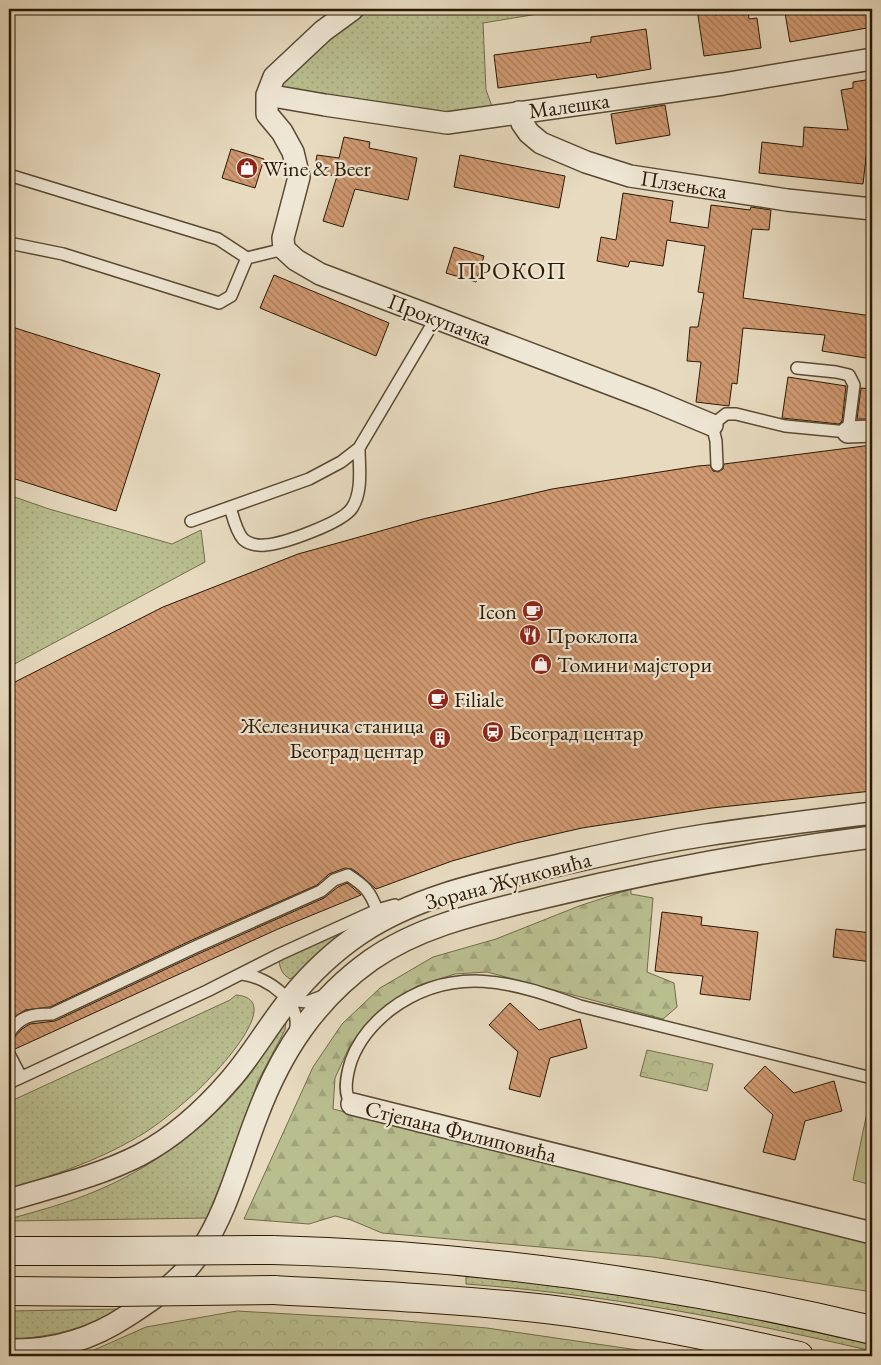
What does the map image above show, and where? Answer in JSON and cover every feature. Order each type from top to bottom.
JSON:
[{"type":"main road","points":[[9,1251],[347,1251],[422,1257],[553,1271],[631,1282],[870,1327]]},
{"type":"main road","points":[[418,1298],[422,1257]]},
{"type":"main road","points":[[9,1291],[274,1290],[418,1298],[538,1308],[621,1320],[798,1356]]},
{"type":"street","points":[[284,249],[283,238],[299,177],[293,152],[282,132],[267,114],[267,95],[274,77],[323,31],[351,10]]},
{"type":"street","name":"Малешка","points":[[267,95],[447,123],[723,84],[872,59]]},
{"type":"street","name":"Плзењска","points":[[519,112],[522,123],[529,133],[541,143],[586,162],[630,176],[787,200],[872,209]]},
{"type":"street","name":"Прокупачка","points":[[284,249],[296,260],[320,274],[652,400],[712,425]]},
{"type":"street","points":[[848,432],[872,431]]},
{"type":"street","name":"Зорана Жунковића","points":[[9,1200],[119,1165],[163,1141],[194,1116],[230,1080],[289,1000],[322,964],[340,948],[387,918],[428,899],[476,884],[703,835],[872,813]]},
{"type":"street","name":"Зорана Жунковића","points":[[9,1350],[51,1348],[87,1338],[114,1325],[138,1310],[168,1287],[184,1271],[200,1253],[225,1207],[257,1115],[274,1077],[291,1046],[312,1014],[337,988],[372,960],[411,937],[433,927],[596,884],[674,868],[872,837]]},
{"type":"street","name":"Стјепана Филиповића","points":[[352,1104],[872,1233]]},
{"type":"lane","points":[[9,176],[218,239],[247,258],[284,249]]},
{"type":"lane","points":[[9,242],[63,254],[219,303],[231,296],[247,258]]},
{"type":"lane","points":[[191,521],[326,471],[342,462],[359,448],[436,318]]},
{"type":"lane","points":[[717,465],[716,441],[712,425],[726,414],[736,414],[785,426],[848,432],[854,385],[849,375],[797,368]]},
{"type":"lane","points":[[230,507],[243,539],[251,544],[262,546],[274,544],[333,523],[347,513],[357,497],[359,485],[359,448]]},
{"type":"lane","points":[[9,1033],[16,1023],[34,1014],[52,1014],[321,891],[334,880],[348,875],[365,886],[372,895],[377,910]]},
{"type":"lane","points":[[9,1083],[377,910],[428,899]]},
{"type":"lane","points":[[270,960],[266,972],[270,984]]},
{"type":"lane","points":[[242,974],[258,977],[270,984],[289,1000],[297,1027],[291,1046]]},
{"type":"lane","name":"Стјепана Филиповића","points":[[352,1104],[346,1094],[348,1074],[358,1045],[370,1027],[408,999],[431,988],[456,982],[489,981],[510,984],[538,991],[580,1006],[872,1078]]},
{"type":"lane","points":[[289,1000],[307,1002],[321,998],[337,988]]},
{"type":"lane","points":[[9,1054],[21,1077]]},
{"type":"green space","points":[[365,9],[568,9],[483,23],[486,90],[496,117],[432,126],[276,87],[331,34]]},
{"type":"green space","points":[[9,495],[49,509],[172,544],[201,530],[205,562],[9,667]]},
{"type":"green space","points":[[631,889],[631,894],[653,898],[647,972],[674,983],[677,1007],[663,1019],[487,972],[455,974],[417,986],[380,1011],[351,1043],[335,1078],[333,1109],[872,1241],[872,1292],[653,1257],[382,1233],[351,1220],[335,1216],[309,1224],[244,1219],[313,1067],[342,1024],[380,988],[433,957],[496,939],[579,906]]},
{"type":"green space","points":[[354,924],[314,956],[295,976],[290,979],[283,973],[279,960]]},
{"type":"green space","points":[[236,995],[250,1000],[254,1010],[250,1024],[229,1057],[182,1104],[144,1133],[121,1147],[58,1173],[9,1189],[9,1102],[230,1000]]},
{"type":"green space","points":[[286,1021],[285,1030],[258,1081],[236,1146],[207,1218],[9,1221],[9,1219],[64,1203],[96,1191],[135,1172],[173,1148],[208,1120],[238,1089]]},
{"type":"green space","points":[[647,1050],[713,1064],[707,1091],[640,1076]]},
{"type":"green space","points":[[866,1117],[872,1118],[872,1185],[853,1180]]},
{"type":"green space","points":[[466,1270],[604,1287],[872,1337],[872,1351],[772,1329],[620,1301],[517,1288],[466,1284]]},
{"type":"green space","points":[[119,1309],[91,1323],[66,1331],[39,1337],[9,1340],[9,1311]]},
{"type":"green space","points":[[237,1311],[394,1320],[487,1328],[679,1356],[76,1356],[146,1327]]},
{"type":"building","points":[[697,9],[714,9],[715,15],[748,10],[749,19],[757,18],[761,48],[704,56]]},
{"type":"building","points":[[807,9],[872,9],[872,27],[790,42],[785,13]]},
{"type":"building","points":[[646,29],[651,69],[597,78],[596,74],[498,88],[494,55],[591,42],[591,37]]},
{"type":"building","points":[[872,79],[872,149],[867,149],[863,184],[759,173],[762,142],[803,147],[804,127],[848,130],[841,90],[853,88],[853,82]]},
{"type":"building","points":[[665,105],[670,135],[616,144],[611,114]]},
{"type":"building","points":[[344,137],[370,142],[369,148],[417,158],[408,200],[355,189],[343,227],[323,221],[337,176],[314,173],[317,155],[339,158]]},
{"type":"building","points":[[231,149],[264,159],[255,188],[222,178]]},
{"type":"building","points":[[460,155],[565,176],[559,208],[454,187]]},
{"type":"building","points":[[623,193],[673,201],[670,222],[708,228],[711,205],[750,210],[751,207],[771,210],[769,230],[752,229],[743,298],[872,316],[872,359],[822,351],[825,335],[743,328],[737,384],[732,383],[729,406],[696,402],[701,362],[687,361],[690,327],[698,327],[704,293],[698,292],[705,246],[667,240],[663,266],[630,261],[628,267],[597,261],[601,237],[616,240]]},
{"type":"building","points":[[454,247],[484,256],[476,282],[446,273]]},
{"type":"building","points":[[274,275],[389,323],[376,356],[260,308]]},
{"type":"building","points":[[9,326],[160,374],[116,511],[9,477]]},
{"type":"building","points":[[788,377],[846,386],[842,421],[839,424],[782,418]]},
{"type":"building","points":[[861,388],[872,389],[872,419],[857,419]]},
{"type":"building","name":"Железничка станица Београд центар","points":[[872,445],[872,791],[712,808],[582,828],[516,843],[452,861],[376,889],[358,873],[352,869],[345,868],[329,874],[317,885],[192,940],[50,1007],[25,1010],[9,1021],[9,685],[163,607],[298,554],[423,519],[552,489],[698,466],[710,465],[713,471],[718,472],[723,469],[724,464]]},
{"type":"building","points":[[347,883],[361,895],[278,929],[15,1049],[9,1047],[9,1040],[12,1040],[22,1029],[30,1024],[55,1021],[324,898],[338,887]]},
{"type":"building","points":[[662,912],[702,917],[701,925],[758,932],[750,1000],[700,994],[703,976],[655,971]]},
{"type":"building","points":[[836,929],[872,933],[872,962],[833,957]]},
{"type":"building","points":[[510,1003],[539,1030],[580,1019],[587,1048],[550,1058],[540,1097],[509,1089],[518,1052],[489,1025]]},
{"type":"building","points":[[765,1066],[794,1093],[834,1081],[842,1111],[805,1121],[795,1160],[763,1152],[773,1115],[744,1088]]},
{"type":"place","name":"Wine & Beer","points":[[247,168]]},
{"type":"place","name":"Icon","points":[[533,611]]},
{"type":"place","name":"Проклопа","points":[[530,635]]},
{"type":"place","name":"Томини мајстори","points":[[541,664]]},
{"type":"place","name":"Filiale","points":[[438,699]]},
{"type":"place","name":"Београд центар","points":[[493,732]]},
{"type":"place","name":"Железничка станица Београд центар","points":[[440,738]]},
{"type":"district","name":"ПРОКОП","points":[[512,271]]}]
